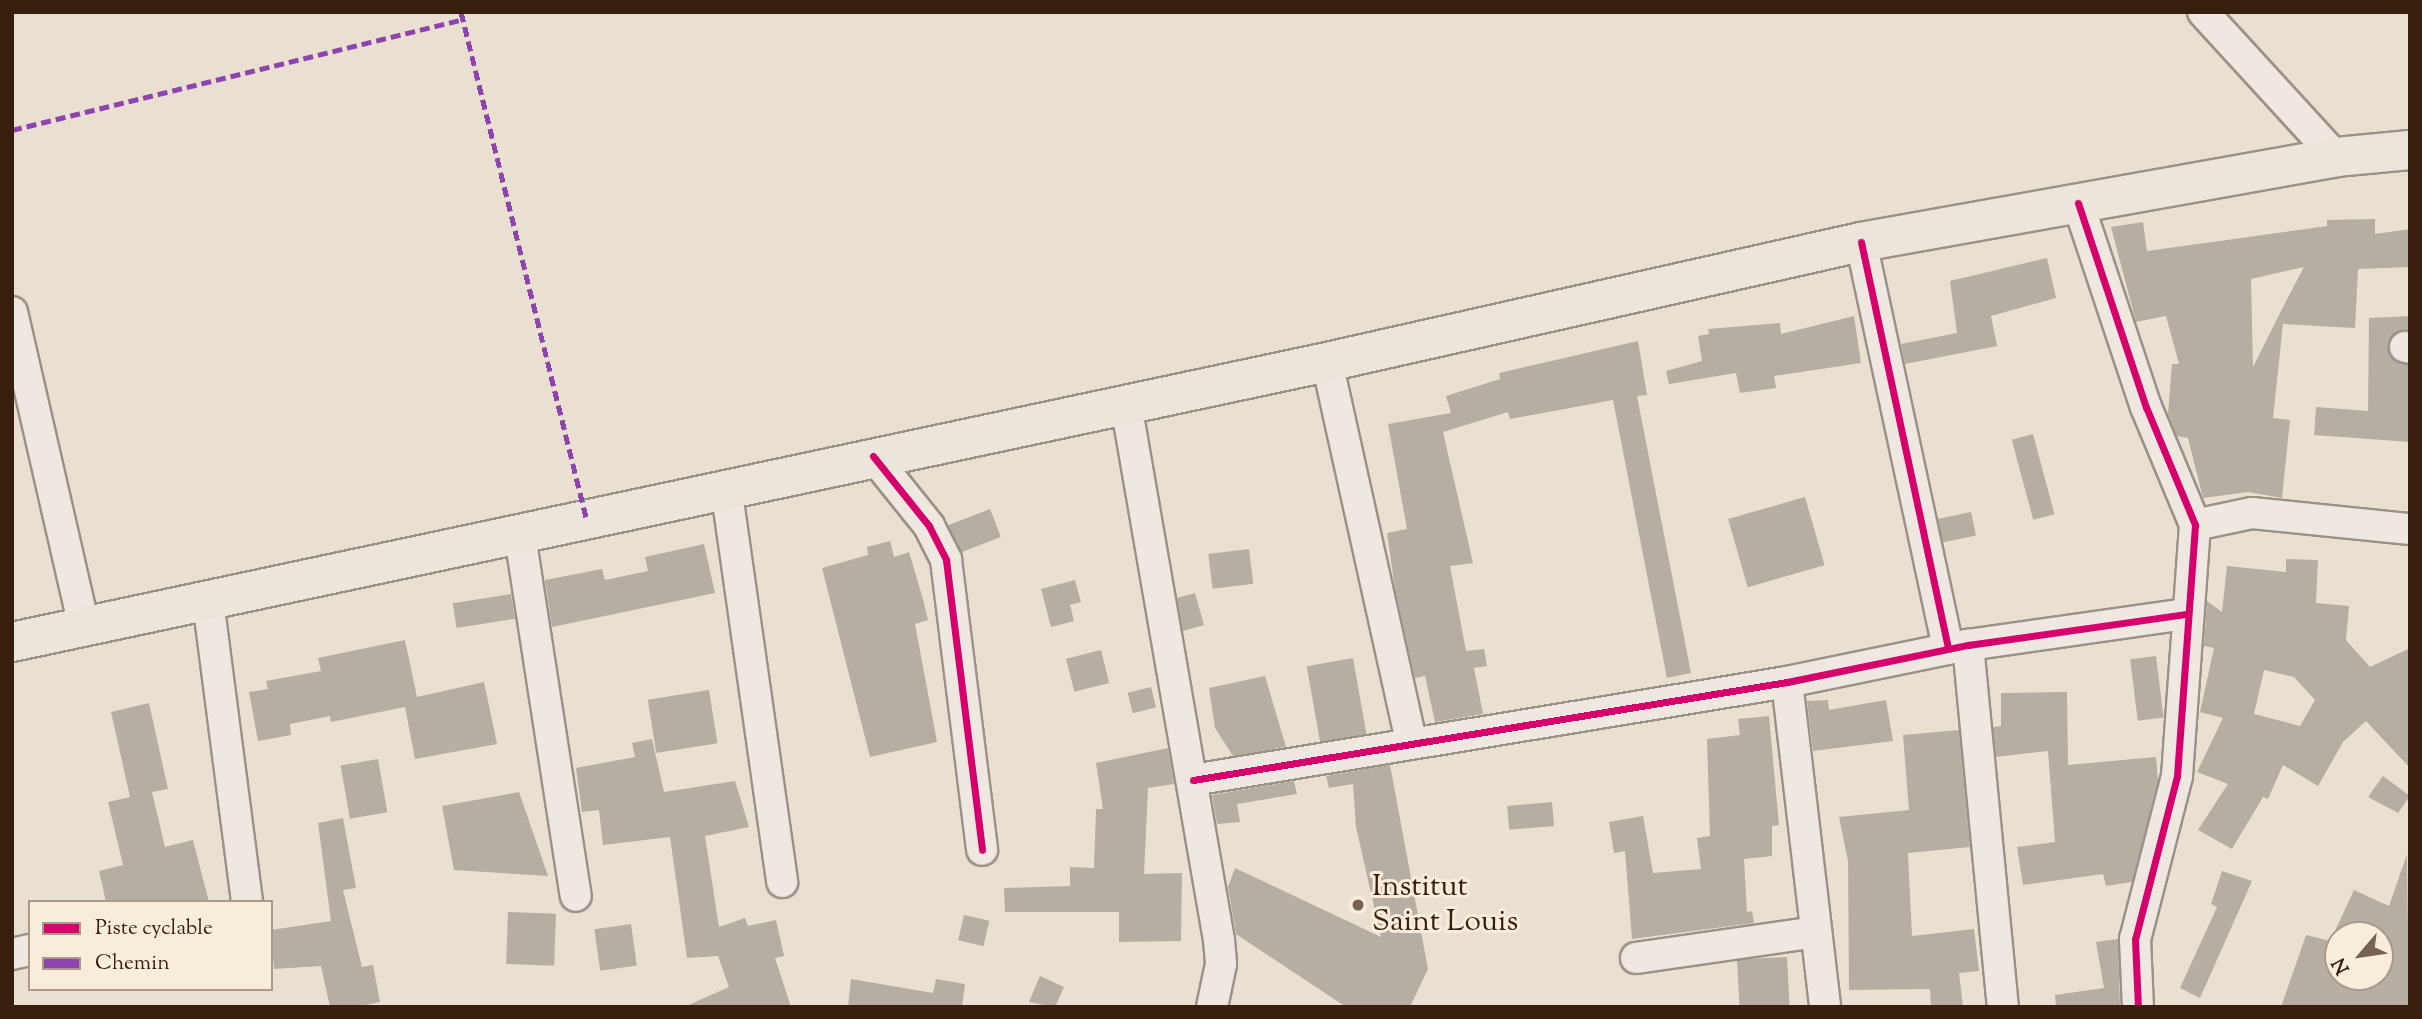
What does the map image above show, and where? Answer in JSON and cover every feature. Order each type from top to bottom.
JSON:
[{"type":"main road","points":[[12,642],[520,536],[726,486],[1327,362],[1861,242],[2336,157],[2410,150]]},
{"type":"street","points":[[2203,12],[2336,157]]},
{"type":"street","points":[[2078,203],[2146,407],[2195,525],[2177,776],[2135,939],[2138,1007]]},
{"type":"street","points":[[1861,242],[1958,647],[2003,1007]]},
{"type":"street","points":[[12,312],[84,627]]},
{"type":"street","points":[[1327,362],[1411,741]]},
{"type":"street","points":[[1126,404],[1193,780],[1220,952],[1212,1007]]},
{"type":"street","points":[[873,456],[929,526],[946,560],[982,850]]},
{"type":"street","points":[[726,486],[782,882]]},
{"type":"street","points":[[2195,525],[2252,513],[2410,529]]},
{"type":"street","points":[[520,536],[576,896]]},
{"type":"street","points":[[208,601],[247,900]]},
{"type":"street","points":[[1193,780],[1411,741],[1787,682],[1958,647],[2187,614]]},
{"type":"street","points":[[1787,682],[1825,1007]]},
{"type":"street","points":[[1636,958],[1816,932]]},
{"type":"building","points":[[2375,219],[2375,234],[2410,229],[2410,267],[2358,269],[2355,328],[2283,324],[2273,418],[2290,420],[2282,498],[2248,492],[2203,498],[2188,438],[2177,436],[2168,414],[2172,364],[2179,364],[2166,316],[2136,322],[2111,227],[2143,222],[2147,251],[2327,226],[2327,220]],"holes":[[[2304,267],[2253,367],[2251,279]]]},
{"type":"building","points":[[2047,258],[2056,298],[1991,316],[1997,346],[1905,364],[1901,344],[1957,333],[1950,281]]},
{"type":"building","points":[[1854,316],[1861,363],[1774,376],[1776,388],[1740,393],[1736,373],[1669,384],[1666,371],[1702,361],[1698,336],[1709,334],[1708,329],[1780,323],[1781,334]]},
{"type":"building","points":[[2410,316],[2410,330],[2399,331],[2388,344],[2393,360],[2410,365],[2410,442],[2314,435],[2316,407],[2368,411],[2369,318]]},
{"type":"building","points":[[1638,341],[1647,395],[1637,396],[1691,673],[1667,678],[1613,400],[1510,419],[1508,412],[1443,432],[1473,563],[1450,566],[1466,651],[1484,649],[1487,666],[1474,668],[1483,714],[1435,722],[1425,676],[1415,678],[1395,589],[1387,533],[1407,529],[1388,424],[1451,413],[1446,396],[1500,379],[1499,373]]},
{"type":"building","points":[[2033,434],[2054,514],[2033,520],[2012,440]]},
{"type":"building","points":[[1805,497],[1825,565],[1748,587],[1728,519]]},
{"type":"building","points":[[990,509],[1001,537],[959,553],[948,525]]},
{"type":"building","points":[[1971,512],[1976,535],[1943,543],[1938,519]]},
{"type":"building","points":[[890,541],[894,557],[909,552],[928,620],[915,624],[937,742],[870,757],[822,568],[868,555],[867,547]]},
{"type":"building","points":[[704,544],[715,593],[552,627],[545,580],[602,569],[605,580],[648,571],[645,557]]},
{"type":"building","points":[[1249,549],[1253,584],[1213,589],[1208,554]]},
{"type":"building","points":[[2286,559],[2318,560],[2316,603],[2349,606],[2346,640],[2370,667],[2410,648],[2410,768],[2366,721],[2343,742],[2318,786],[2283,765],[2268,799],[2263,797],[2232,849],[2198,830],[2228,784],[2197,772],[2223,718],[2200,712],[2214,648],[2204,646],[2207,601],[2222,612],[2227,566],[2286,572]],"holes":[[[2264,670],[2294,677],[2315,700],[2300,726],[2254,714]]]},
{"type":"building","points":[[1075,580],[1081,602],[1070,605],[1074,621],[1051,627],[1041,589]]},
{"type":"building","points":[[1195,593],[1204,625],[1183,631],[1177,598]]},
{"type":"building","points":[[511,594],[515,619],[457,628],[453,603]]},
{"type":"building","points":[[405,640],[417,697],[484,682],[497,744],[415,759],[405,707],[331,722],[330,716],[290,724],[291,735],[258,741],[249,692],[268,689],[266,681],[321,671],[318,658]]},
{"type":"building","points":[[1101,650],[1109,683],[1074,692],[1066,659]]},
{"type":"building","points":[[2156,656],[2164,718],[2138,721],[2130,659]]},
{"type":"building","points":[[1353,658],[1366,734],[1320,742],[1307,666]]},
{"type":"building","points":[[1265,676],[1286,747],[1233,756],[1215,728],[1209,688]]},
{"type":"building","points":[[1151,687],[1156,707],[1133,713],[1128,693]]},
{"type":"building","points":[[709,690],[717,743],[656,753],[648,700]]},
{"type":"building","points":[[2067,692],[2068,765],[2156,757],[2158,781],[2132,882],[2106,886],[2103,874],[2023,885],[2017,847],[2055,842],[2048,751],[1996,757],[1993,727],[2001,726],[2001,693]]},
{"type":"building","points":[[1828,700],[1829,710],[1886,700],[1893,741],[1813,751],[1807,701]]},
{"type":"building","points":[[149,703],[168,789],[152,792],[165,847],[193,840],[208,900],[106,900],[99,871],[123,865],[108,802],[130,797],[111,712]]},
{"type":"building","points":[[1769,716],[1779,825],[1772,826],[1772,856],[1744,859],[1747,912],[1752,911],[1754,923],[1632,939],[1625,851],[1614,853],[1609,822],[1643,816],[1653,873],[1701,869],[1697,838],[1710,836],[1707,739],[1740,735],[1738,719]]},
{"type":"building","points":[[1959,730],[1970,847],[1908,853],[1912,936],[1974,929],[1979,971],[1959,973],[1963,1007],[1931,1007],[1930,989],[1849,990],[1848,861],[1839,817],[1909,810],[1903,735]]},
{"type":"building","points":[[652,739],[664,792],[735,781],[749,827],[705,836],[719,927],[745,918],[748,926],[776,920],[784,956],[775,958],[791,1007],[684,1007],[729,987],[718,956],[687,958],[670,837],[603,845],[599,810],[582,812],[576,768],[635,757],[632,743]]},
{"type":"building","points":[[1168,748],[1174,784],[1148,788],[1144,874],[1182,873],[1181,941],[1119,942],[1119,912],[1005,912],[1004,888],[1070,886],[1070,867],[1094,868],[1096,809],[1103,809],[1096,763]]},
{"type":"building","points":[[378,759],[387,812],[350,819],[341,766]]},
{"type":"building","points":[[1390,765],[1428,969],[1410,1007],[1346,1007],[1236,934],[1228,887],[1235,868],[1381,937],[1356,827],[1353,784],[1329,788],[1326,776]]},
{"type":"building","points":[[2383,776],[2410,796],[2398,813],[2368,797]]},
{"type":"building","points":[[1294,781],[1297,794],[1237,804],[1240,822],[1217,824],[1212,795]]},
{"type":"building","points":[[519,792],[548,876],[454,870],[442,806]]},
{"type":"building","points":[[1552,802],[1554,826],[1509,830],[1507,806]]},
{"type":"building","points":[[343,818],[356,888],[343,890],[362,967],[373,965],[380,1002],[357,1007],[330,1007],[321,966],[274,969],[273,930],[331,921],[318,823]]},
{"type":"building","points":[[2407,854],[2409,1007],[2281,1007],[2306,935],[2324,940],[2324,991],[2394,991],[2394,921],[2340,921],[2354,890],[2389,906]]},
{"type":"building","points":[[2222,871],[2252,881],[2200,998],[2180,988],[2217,907],[2211,904]]},
{"type":"building","points":[[508,912],[556,914],[554,966],[506,964]]},
{"type":"building","points":[[964,915],[989,921],[983,946],[958,940]]},
{"type":"building","points":[[631,924],[637,966],[600,971],[594,929]]},
{"type":"building","points":[[2118,939],[2120,1007],[2056,1007],[2055,995],[2104,988],[2096,942]]},
{"type":"building","points":[[1787,957],[1790,1007],[1740,1007],[1737,960]]},
{"type":"building","points":[[1040,976],[1064,987],[1055,1007],[1029,1002]]},
{"type":"building","points":[[851,979],[933,993],[936,979],[965,984],[962,1007],[848,1007]]},
{"type":"marked path","points":[[461,12],[587,521]]},
{"type":"marked path","points":[[12,130],[463,19]]},
{"type":"cycle path","points":[[2078,203],[2146,407],[2195,525],[2177,776],[2135,939],[2138,1007]]},
{"type":"cycle path","points":[[1861,242],[1948,649]]},
{"type":"cycle path","points":[[873,456],[929,526],[946,560],[982,850]]},
{"type":"cycle path","points":[[1193,780],[1787,682],[1968,645],[2187,614]]},
{"type":"place","name":"Institut Saint Louis","points":[[1358,905]]}]
